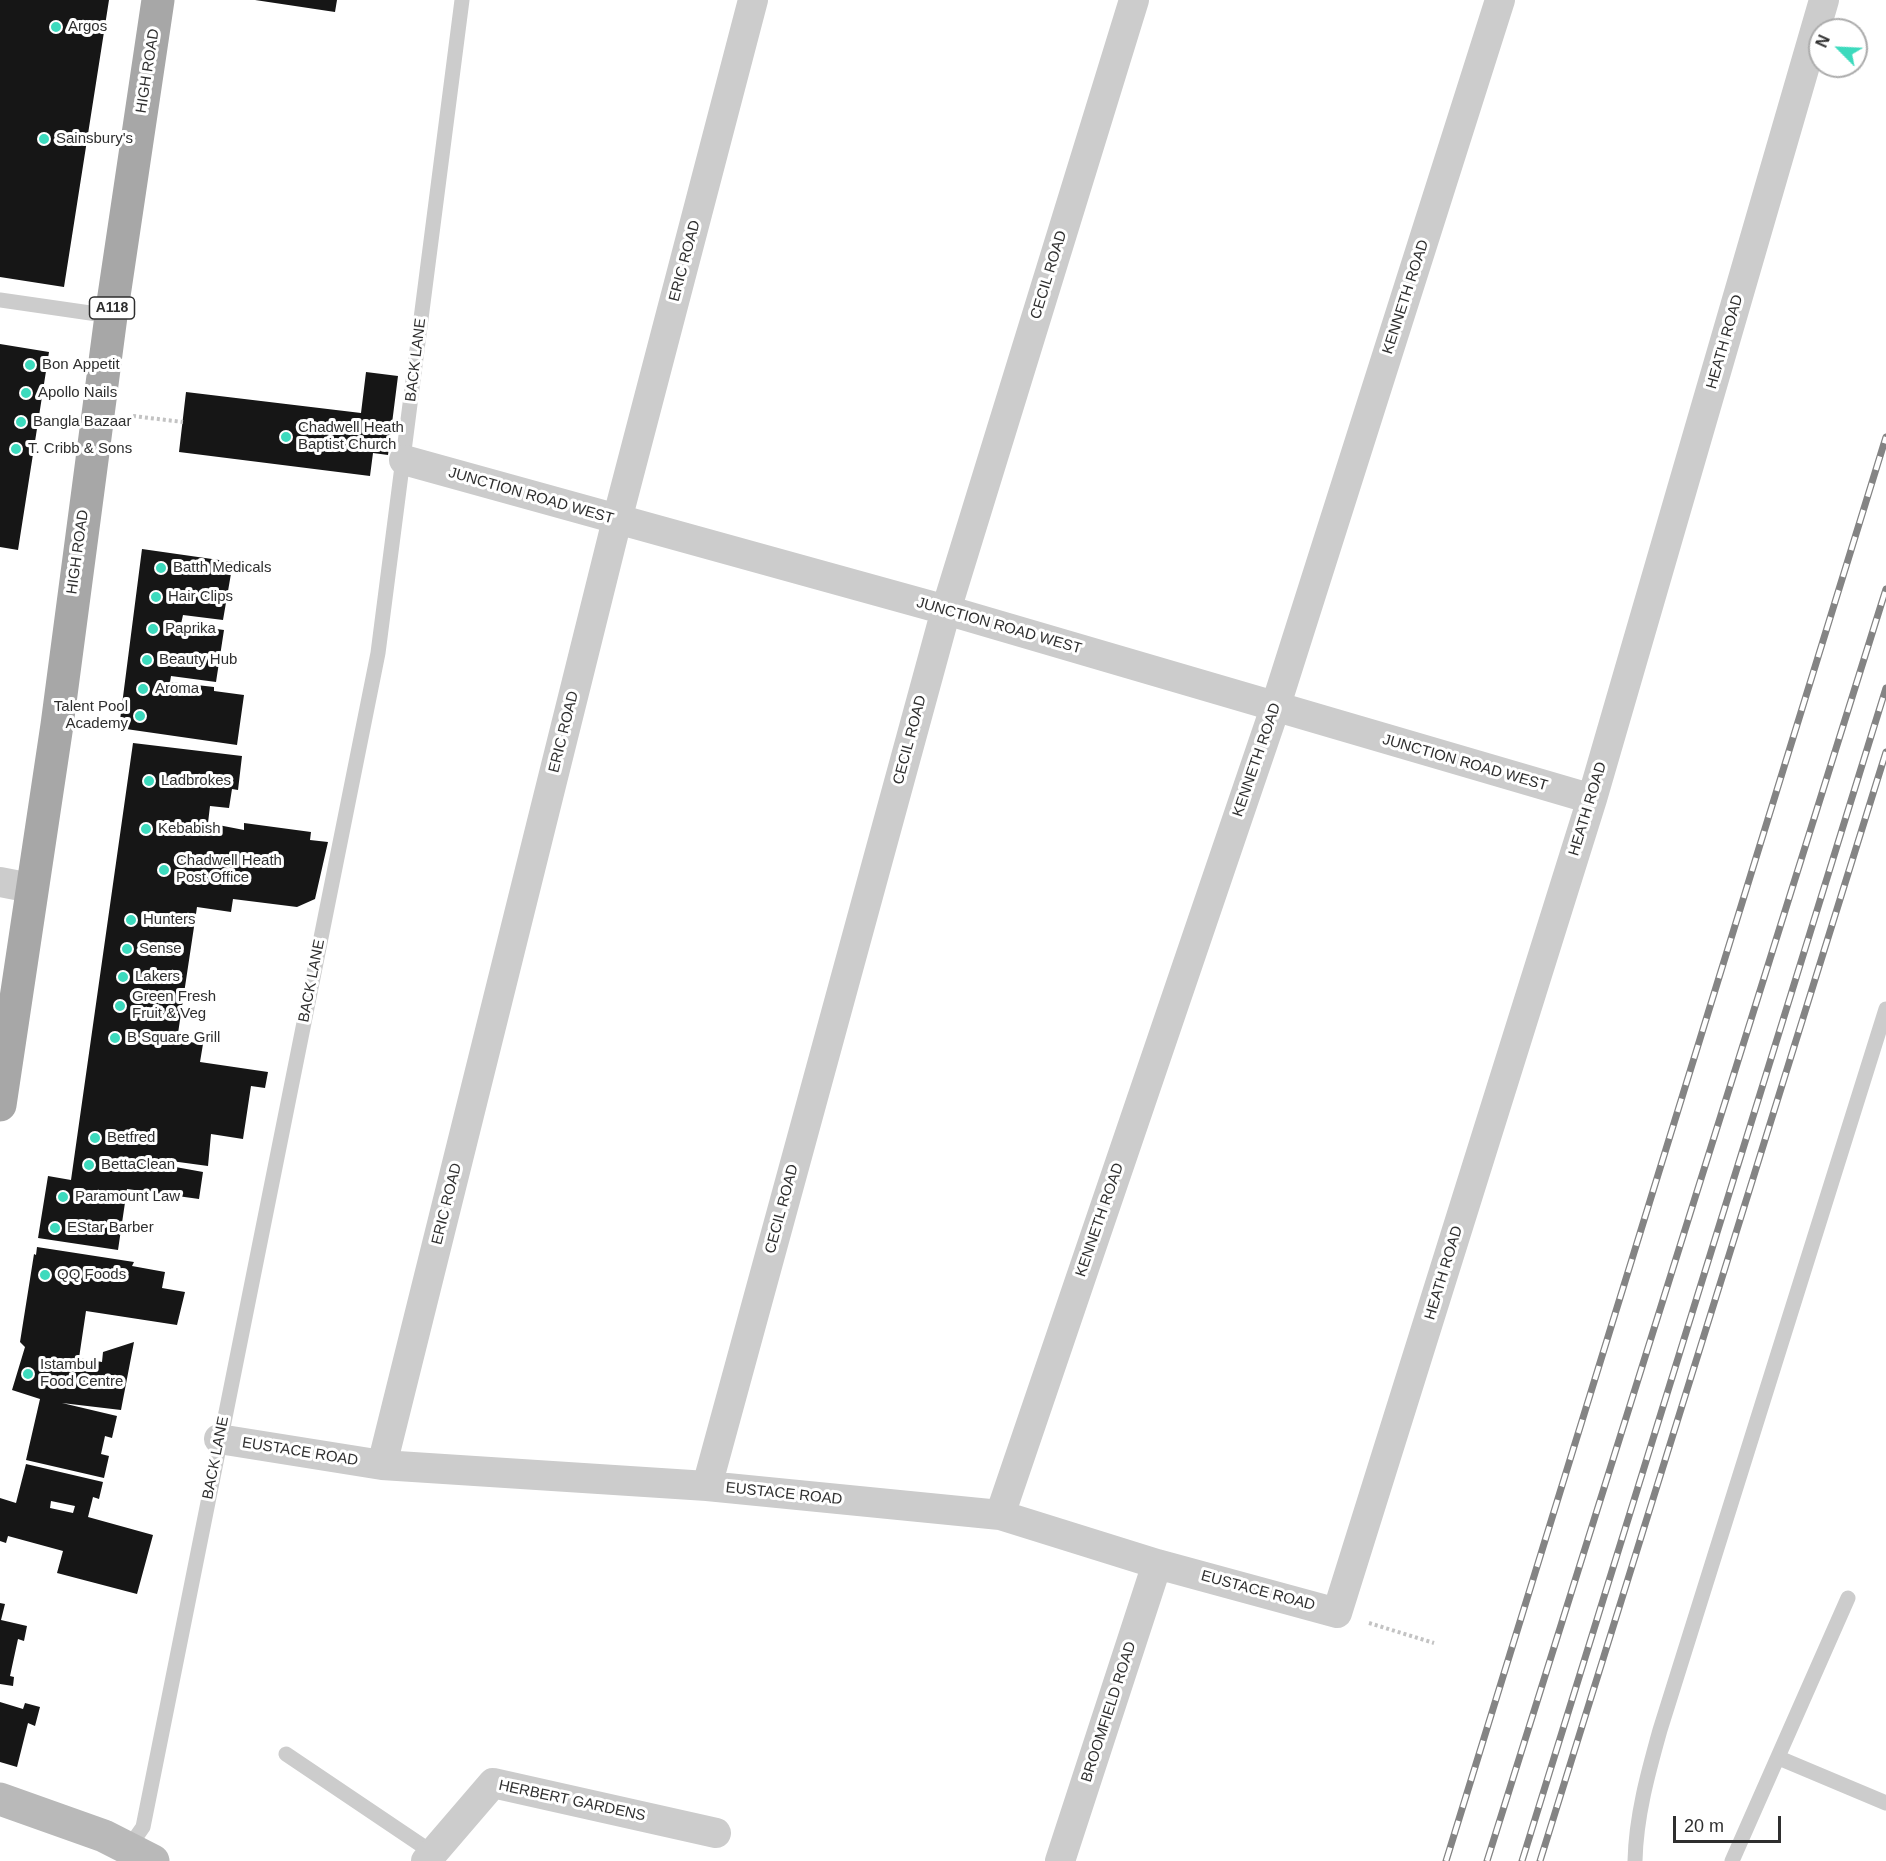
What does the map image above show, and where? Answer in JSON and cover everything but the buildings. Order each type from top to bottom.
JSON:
[{"type":"main road","name":"HIGH ROAD","points":[[0,1105],[15,885],[57,725],[69,616],[158,0]]},
{"type":"street","name":"ERIC ROAD","points":[[382,1465],[616,520],[753,0]]},
{"type":"street","name":"CECIL ROAD","points":[[707,1486],[946,610],[1134,0]]},
{"type":"street","name":"KENNETH ROAD","points":[[1000,1515],[1275,708],[1500,0]]},
{"type":"street","name":"HEATH ROAD","points":[[1337,1613],[1592,799],[1824,0]]},
{"type":"street","name":"JUNCTION ROAD WEST","points":[[404,460],[946,610],[1592,799]]},
{"type":"street","name":"EUSTACE ROAD","points":[[219,1439],[382,1465],[707,1486],[1000,1515],[1157,1564],[1337,1613]]},
{"type":"street","name":"BROOMFIELD ROAD","points":[[1060,1861],[1157,1564]]},
{"type":"street","name":"HERBERT GARDENS","points":[[429,1857],[493,1783],[716,1833]]},
{"type":"street","points":[[0,1798],[141,1854]]},
{"type":"lane","name":"BACK LANE","points":[[141,1854],[144,1827],[219,1439],[378,653],[462,0]]},
{"type":"lane","points":[[0,300],[111,316]]},
{"type":"lane","points":[[1635,1861],[1635,1836],[1643,1793],[1660,1730],[1886,1009]]},
{"type":"lane","points":[[1732,1861],[1848,1598]]},
{"type":"lane","points":[[286,1754],[429,1857]]},
{"type":"lane","points":[[1779,1758],[1886,1803]]},
{"type":"path","points":[[99,412],[183,422]]},
{"type":"path","points":[[1337,1613],[1434,1643]]},
{"type":"railway","points":[[1446,1861],[1886,437]]},
{"type":"railway","points":[[1487,1861],[1886,589]]},
{"type":"railway","points":[[1522,1861],[1886,688]]},
{"type":"railway","points":[[1540,1861],[1886,752]]},
{"type":"place","name":"Argos","points":[[56,27]]},
{"type":"place","name":"Sainsbury's","points":[[44,139]]},
{"type":"place","name":"Bon Appetit","points":[[30,365]]},
{"type":"place","name":"Apollo Nails","points":[[26,393]]},
{"type":"place","name":"Bangla Bazaar","points":[[21,422]]},
{"type":"place","name":"Chadwell Heath Baptist Church","points":[[286,437]]},
{"type":"place","name":"T. Cribb & Sons","points":[[16,449]]},
{"type":"place","name":"Batth Medicals","points":[[161,568]]},
{"type":"place","name":"Hair Clips","points":[[156,597]]},
{"type":"place","name":"Paprika","points":[[153,629]]},
{"type":"place","name":"Beauty Hub","points":[[147,660]]},
{"type":"place","name":"Aroma","points":[[143,689]]},
{"type":"place","name":"Talent Pool Academy","points":[[140,716]]},
{"type":"place","name":"Ladbrokes","points":[[149,781]]},
{"type":"place","name":"Kebabish","points":[[146,829]]},
{"type":"place","name":"Chadwell Heath Post Office","points":[[164,870]]},
{"type":"place","name":"Hunters","points":[[131,920]]},
{"type":"place","name":"Sense","points":[[127,949]]},
{"type":"place","name":"Lakers","points":[[123,977]]},
{"type":"place","name":"Green Fresh Fruit & Veg","points":[[120,1006]]},
{"type":"place","name":"B Square Grill","points":[[115,1038]]},
{"type":"place","name":"Betfred","points":[[95,1138]]},
{"type":"place","name":"BettaClean","points":[[89,1165]]},
{"type":"place","name":"Paramount Law","points":[[63,1197]]},
{"type":"place","name":"EStar Barber","points":[[55,1228]]},
{"type":"place","name":"QQ Foods","points":[[45,1275]]},
{"type":"place","name":"Istambul Food Centre","points":[[28,1374]]}]
